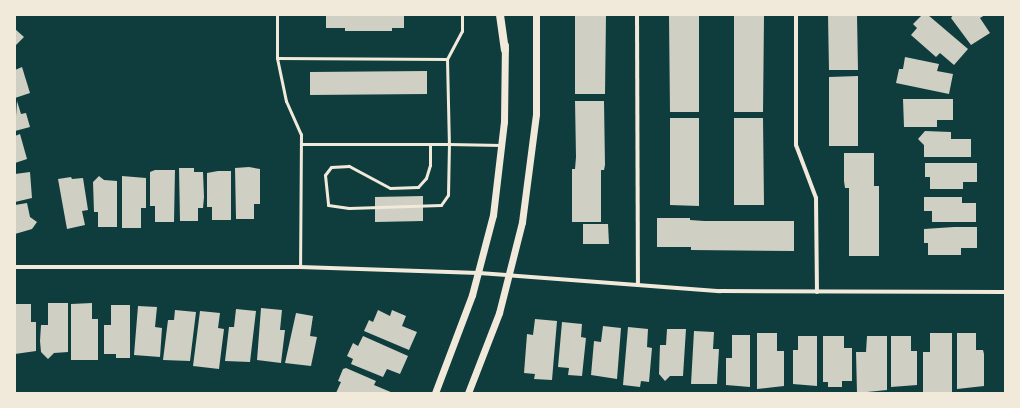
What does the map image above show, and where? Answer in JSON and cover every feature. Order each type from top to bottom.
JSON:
[{"type":"main road","points":[[500,15],[505,50]]},
{"type":"street","points":[[435,393],[462,324],[479,273],[493,215],[502,145],[505,50],[504,15]]},
{"type":"street","points":[[468,393],[492,334],[510,275],[522,222],[532,157],[536,114],[536,15]]},
{"type":"street","points":[[637,15],[638,285]]},
{"type":"street","points":[[796,15],[796,145],[816,198],[817,292]]},
{"type":"street","points":[[15,267],[300,267],[479,273],[720,291],[1005,292]]},
{"type":"lane","points":[[276,15],[277,58],[286,102],[301,134],[300,267]]},
{"type":"lane","points":[[430,144],[428,171],[426,178],[418,187],[390,188],[349,166],[331,168],[325,175],[328,206],[349,208],[441,205],[448,195],[449,144],[447,59],[462,31],[462,15]]},
{"type":"lane","points":[[277,58],[447,59]]},
{"type":"lane","points":[[301,144],[502,145]]},
{"type":"building","points":[[326,15],[404,15],[404,28],[392,28],[392,31],[345,31],[345,28],[326,28]]},
{"type":"building","points":[[575,15],[606,15],[605,94],[575,94]]},
{"type":"building","points":[[669,15],[699,15],[699,112],[670,112]]},
{"type":"building","points":[[734,15],[764,16],[763,112],[734,112]]},
{"type":"building","points":[[828,15],[857,15],[858,70],[829,70]]},
{"type":"building","points":[[922,15],[928,15],[968,49],[954,65],[940,53],[936,57],[911,35],[917,28],[913,24]]},
{"type":"building","points":[[953,15],[985,15],[980,18],[990,33],[971,45],[951,18]]},
{"type":"building","points":[[15,29],[24,37],[15,46]]},
{"type":"building","points":[[905,57],[939,64],[937,71],[953,74],[949,94],[896,83],[899,69],[903,69]]},
{"type":"building","points":[[22,67],[30,93],[15,98],[15,70]]},
{"type":"building","points":[[427,71],[427,94],[310,95],[310,72]]},
{"type":"building","points":[[858,76],[858,146],[829,146],[829,77]]},
{"type":"building","points":[[903,99],[953,99],[953,120],[937,120],[937,127],[904,127]]},
{"type":"building","points":[[17,101],[21,114],[26,113],[30,127],[15,131]]},
{"type":"building","points":[[575,101],[604,101],[605,165],[604,170],[601,170],[601,222],[572,222],[572,169],[575,169],[576,157]]},
{"type":"building","points":[[670,118],[699,118],[699,206],[670,205]]},
{"type":"building","points":[[734,118],[763,118],[764,205],[734,205]]},
{"type":"building","points":[[925,131],[951,132],[951,139],[971,139],[971,157],[924,157],[924,145],[918,139]]},
{"type":"building","points":[[20,134],[27,159],[15,163],[15,136]]},
{"type":"building","points":[[844,153],[874,153],[874,186],[879,186],[879,256],[849,256],[849,188],[845,188],[844,181]]},
{"type":"building","points":[[925,163],[977,163],[977,182],[963,182],[963,189],[930,189],[930,177],[925,177]]},
{"type":"building","points":[[249,167],[260,169],[260,204],[254,204],[254,219],[236,219],[235,168]]},
{"type":"building","points":[[179,168],[194,168],[194,172],[203,172],[203,208],[198,208],[198,221],[180,221]]},
{"type":"building","points":[[155,170],[175,170],[174,222],[155,222],[155,206],[150,206],[150,172]]},
{"type":"building","points":[[231,171],[231,220],[212,220],[212,207],[207,207],[207,173]]},
{"type":"building","points":[[30,172],[32,198],[15,202],[15,174]]},
{"type":"building","points":[[99,176],[104,180],[117,181],[117,227],[98,227],[98,212],[94,212],[93,182]]},
{"type":"building","points":[[122,176],[146,178],[146,208],[141,208],[141,228],[122,228]]},
{"type":"building","points":[[71,177],[72,179],[83,178],[88,210],[82,211],[85,225],[67,229],[58,179]]},
{"type":"building","points":[[423,196],[423,221],[375,222],[375,197]]},
{"type":"building","points":[[924,197],[962,197],[962,203],[976,203],[976,222],[932,222],[932,211],[924,211]]},
{"type":"building","points":[[27,203],[30,217],[37,222],[32,229],[15,234],[15,205]]},
{"type":"building","points":[[657,218],[690,218],[690,220],[704,221],[794,221],[794,251],[691,250],[691,247],[657,247]]},
{"type":"building","points":[[583,224],[608,224],[609,244],[583,244]]},
{"type":"building","points":[[977,227],[977,248],[961,248],[961,255],[928,255],[928,243],[924,243],[924,229]]},
{"type":"building","points":[[48,303],[68,303],[68,352],[54,353],[48,359],[41,352],[40,341],[41,325],[48,325]]},
{"type":"building","points":[[92,303],[92,319],[98,319],[98,360],[71,360],[71,304]]},
{"type":"building","points":[[15,304],[31,304],[31,322],[36,322],[36,351],[15,354]]},
{"type":"building","points":[[111,305],[130,305],[130,358],[116,358],[116,354],[104,354],[104,325],[111,325]]},
{"type":"building","points":[[138,306],[157,307],[155,327],[162,328],[160,357],[134,355]]},
{"type":"building","points":[[261,308],[282,310],[280,330],[285,330],[281,363],[257,360]]},
{"type":"building","points":[[236,309],[256,311],[250,362],[225,361],[229,327],[234,327]]},
{"type":"building","points":[[175,310],[196,312],[190,361],[163,360],[168,320],[174,320]]},
{"type":"building","points":[[378,310],[390,316],[392,310],[406,316],[402,326],[417,332],[409,350],[364,331],[369,320],[373,322]]},
{"type":"building","points":[[200,311],[220,313],[218,328],[224,329],[219,369],[193,366]]},
{"type":"building","points":[[296,313],[313,316],[310,336],[317,337],[311,366],[285,363]]},
{"type":"building","points":[[535,319],[557,321],[552,380],[534,379],[535,374],[524,373],[527,334],[533,335]]},
{"type":"building","points":[[562,322],[582,324],[581,337],[586,338],[582,376],[568,375],[569,368],[558,367]]},
{"type":"building","points":[[603,326],[621,328],[617,379],[591,375],[594,341],[601,342]]},
{"type":"building","points":[[628,327],[648,329],[647,347],[652,348],[649,382],[641,381],[640,387],[623,385]]},
{"type":"building","points":[[667,329],[686,329],[683,376],[670,376],[665,381],[659,374],[660,345],[666,345]]},
{"type":"building","points":[[694,331],[714,332],[713,349],[719,349],[717,384],[691,384]]},
{"type":"building","points":[[757,333],[777,333],[777,351],[784,351],[784,386],[757,389]]},
{"type":"building","points":[[930,333],[952,333],[952,392],[923,392],[923,352],[930,352]]},
{"type":"building","points":[[957,333],[976,333],[976,350],[983,350],[984,354],[984,386],[957,389]]},
{"type":"building","points":[[732,335],[750,335],[750,387],[726,385],[726,358],[732,358]]},
{"type":"building","points":[[363,336],[408,356],[400,374],[387,369],[383,377],[351,364],[353,359],[347,356],[353,343],[358,346]]},
{"type":"building","points":[[798,336],[817,336],[817,386],[793,384],[793,350],[798,350]]},
{"type":"building","points":[[823,336],[844,336],[844,348],[852,348],[852,381],[842,381],[842,387],[828,387],[828,382],[823,382]]},
{"type":"building","points":[[867,336],[887,336],[887,390],[857,393],[856,352],[866,352]]},
{"type":"building","points":[[891,336],[911,336],[911,351],[917,351],[917,385],[891,387]]},
{"type":"building","points":[[346,368],[376,381],[374,385],[393,393],[336,393],[341,382],[338,381],[343,369]]}]
